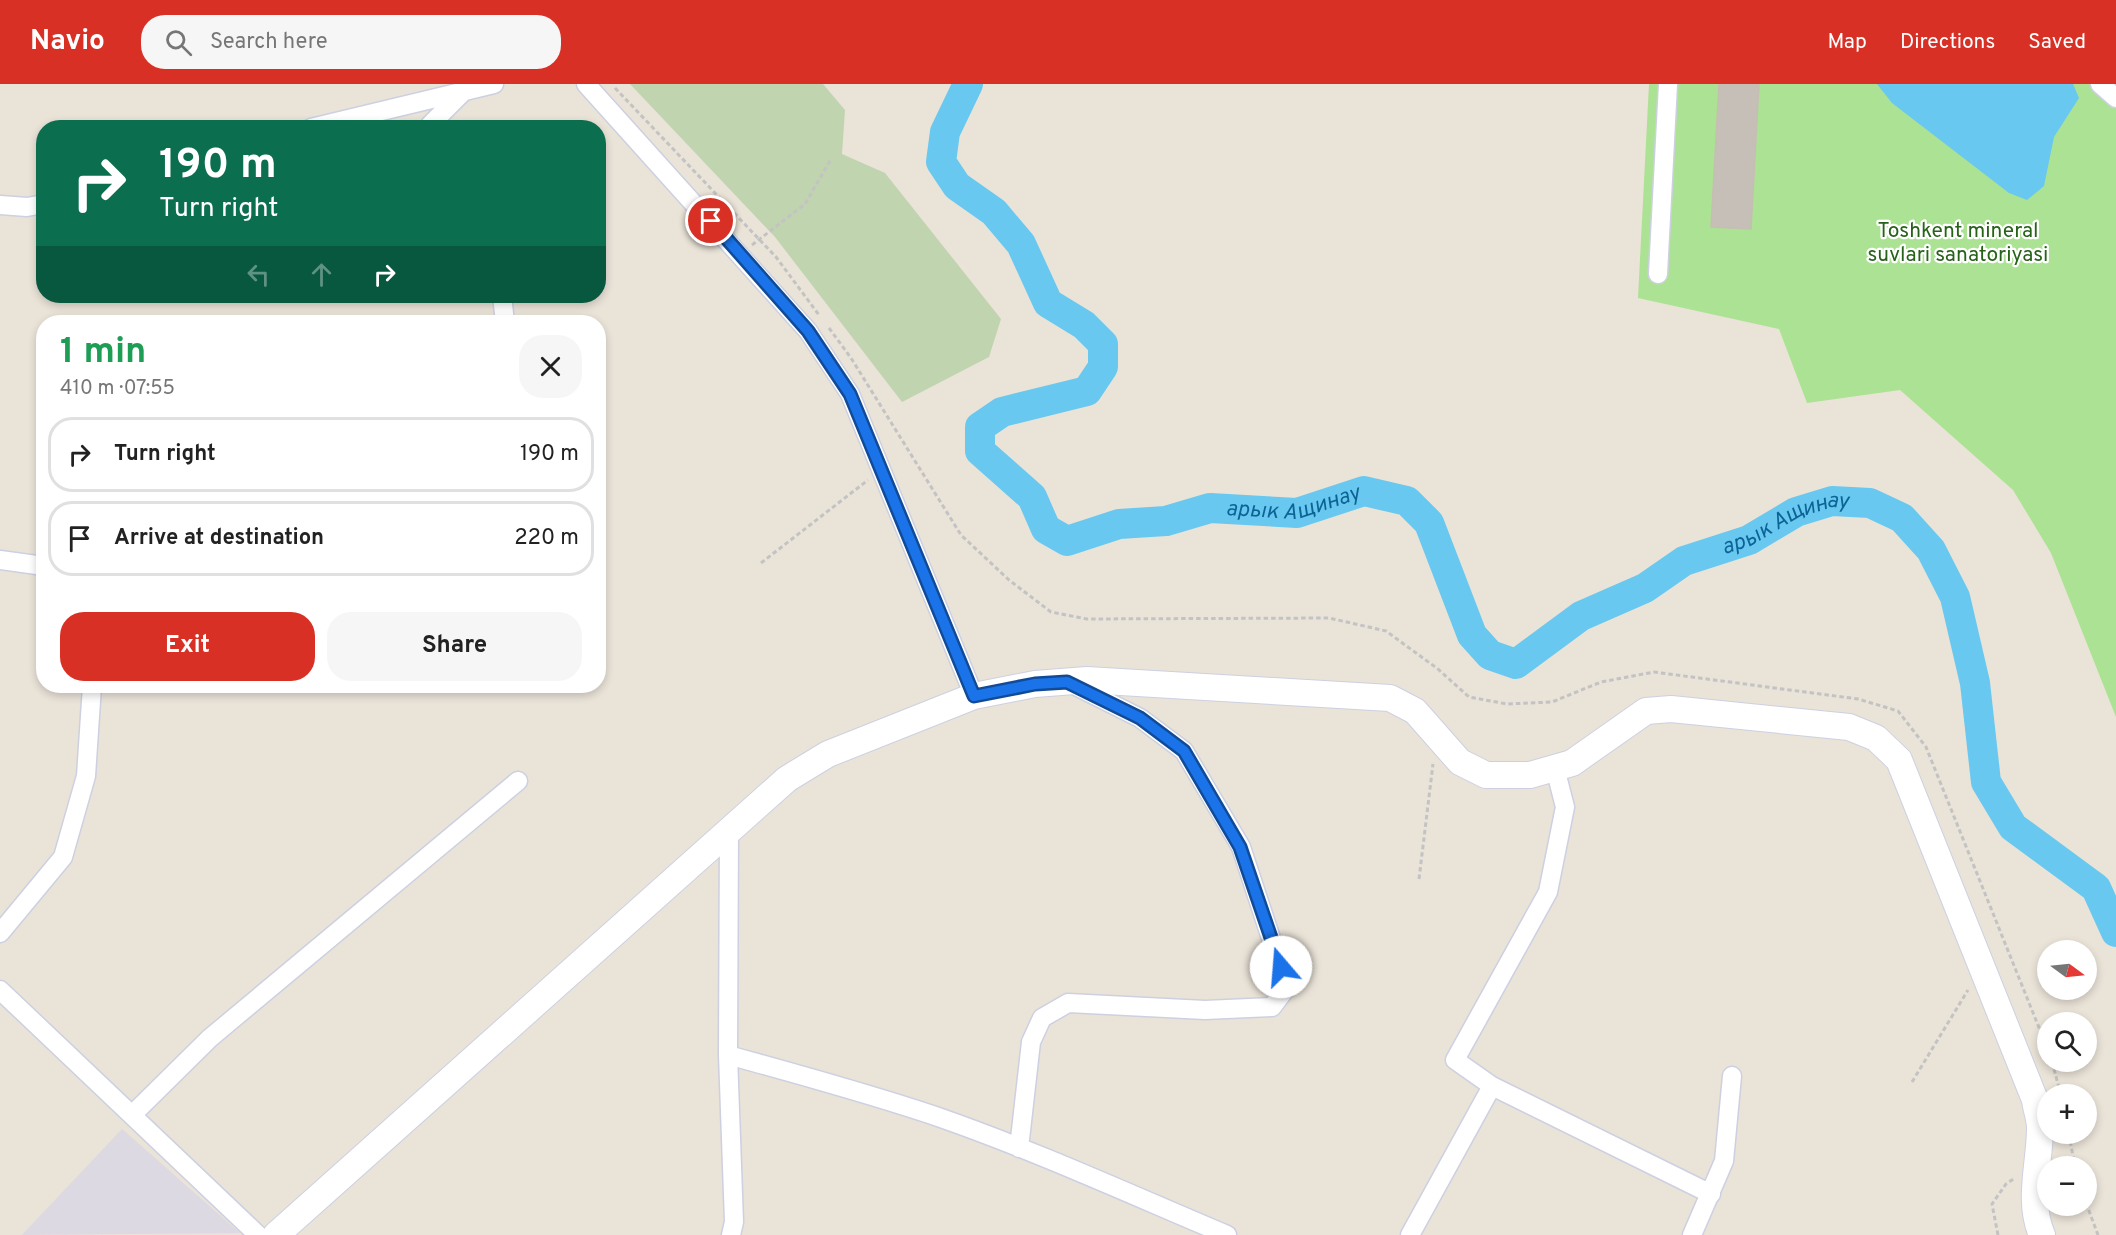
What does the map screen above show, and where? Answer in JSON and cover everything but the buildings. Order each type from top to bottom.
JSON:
[{"type":"main road","points":[[276,1235],[787,779],[828,754],[974,696],[1035,684],[1099,681],[1390,698],[1415,711],[1460,762],[1486,775],[1530,774],[1572,763],[1646,711],[1671,709],[1849,727],[1876,738],[1899,760],[2035,1100],[2040,1127],[2035,1168],[2035,1219],[2042,1235]]},
{"type":"street","points":[[343,120],[494,84]]},
{"type":"street","points":[[586,84],[742,255],[814,340],[850,394],[974,696]]},
{"type":"street","points":[[1658,274],[1668,84]]},
{"type":"street","points":[[2100,84],[2116,98]]},
{"type":"street","points":[[435,120],[465,90]]},
{"type":"street","points":[[0,205],[36,205]]},
{"type":"street","points":[[0,560],[36,565]]},
{"type":"street","points":[[1019,1148],[1031,1042],[1042,1018],[1068,1003],[1205,1010],[1272,1007],[1287,987],[1240,847],[1184,751],[1140,718],[1067,682]]},
{"type":"street","points":[[0,933],[63,857],[86,776],[92,693]]},
{"type":"street","points":[[1555,768],[1565,807],[1548,892],[1455,1060],[1492,1086],[1711,1194]]},
{"type":"street","points":[[132,1115],[210,1038],[518,781]]},
{"type":"street","points":[[729,830],[728,1055],[734,1222],[731,1235]]},
{"type":"street","points":[[0,990],[258,1235]]},
{"type":"street","points":[[728,1055],[843,1086],[1019,1148],[1227,1235]]},
{"type":"street","points":[[1692,1235],[1724,1161],[1732,1076]]},
{"type":"street","points":[[1410,1235],[1492,1086]]},
{"type":"path","points":[[611,84],[776,257],[851,358],[961,535],[1009,580],[1051,612],[1087,619],[1329,618],[1386,631],[1438,669],[1469,697],[1507,704],[1552,702],[1601,682],[1654,672],[1858,699],[1898,711],[1926,747],[2037,1023]]},
{"type":"path","points":[[742,255],[805,204],[831,159]]},
{"type":"path","points":[[761,563],[882,469]]},
{"type":"path","points":[[1419,879],[1437,735]]},
{"type":"path","points":[[1912,1082],[1982,968]]},
{"type":"path","points":[[1998,1235],[1992,1204],[2006,1184],[2035,1168]]},
{"type":"path","points":[[2091,1216],[2098,1235]]},
{"type":"shaded area","points":[[122,1129],[240,1233],[22,1235]]},
{"type":"green space","points":[[630,84],[823,84],[845,110],[842,154],[885,173],[1001,319],[989,357],[902,402],[775,237]]},
{"type":"green space","name":"Toshkent mineral suvlari sanatoriyasi","points":[[1649,84],[2116,84],[2116,717],[2051,553],[2013,490],[1900,390],[1807,403],[1779,329],[1638,298]]},
{"type":"water","points":[[1877,84],[2073,84],[2079,98],[2054,137],[2044,186],[2027,200],[2009,193],[1892,103]]},
{"type":"waterway","name":"арык Ащинау","points":[[968,84],[945,132],[941,162],[957,186],[994,212],[1021,244],[1048,303],[1084,325],[1103,344],[1103,367],[1087,391],[1002,412],[980,427],[980,451],[1032,497],[1046,529],[1067,541],[1119,524],[1166,521],[1210,508],[1297,513],[1364,491],[1407,501],[1429,523],[1472,635],[1490,655],[1516,664],[1581,616],[1645,588],[1684,561],[1749,540],[1796,512],[1832,501],[1870,503],[1902,518],[1931,550],[1955,597],[1975,683],[1986,782],[2013,827],[2096,888],[2116,932]]},
{"type":"route","points":[[711,221],[808,331],[850,394],[974,696],[1035,684],[1067,682],[1140,718],[1184,751],[1240,847],[1281,967]]}]
